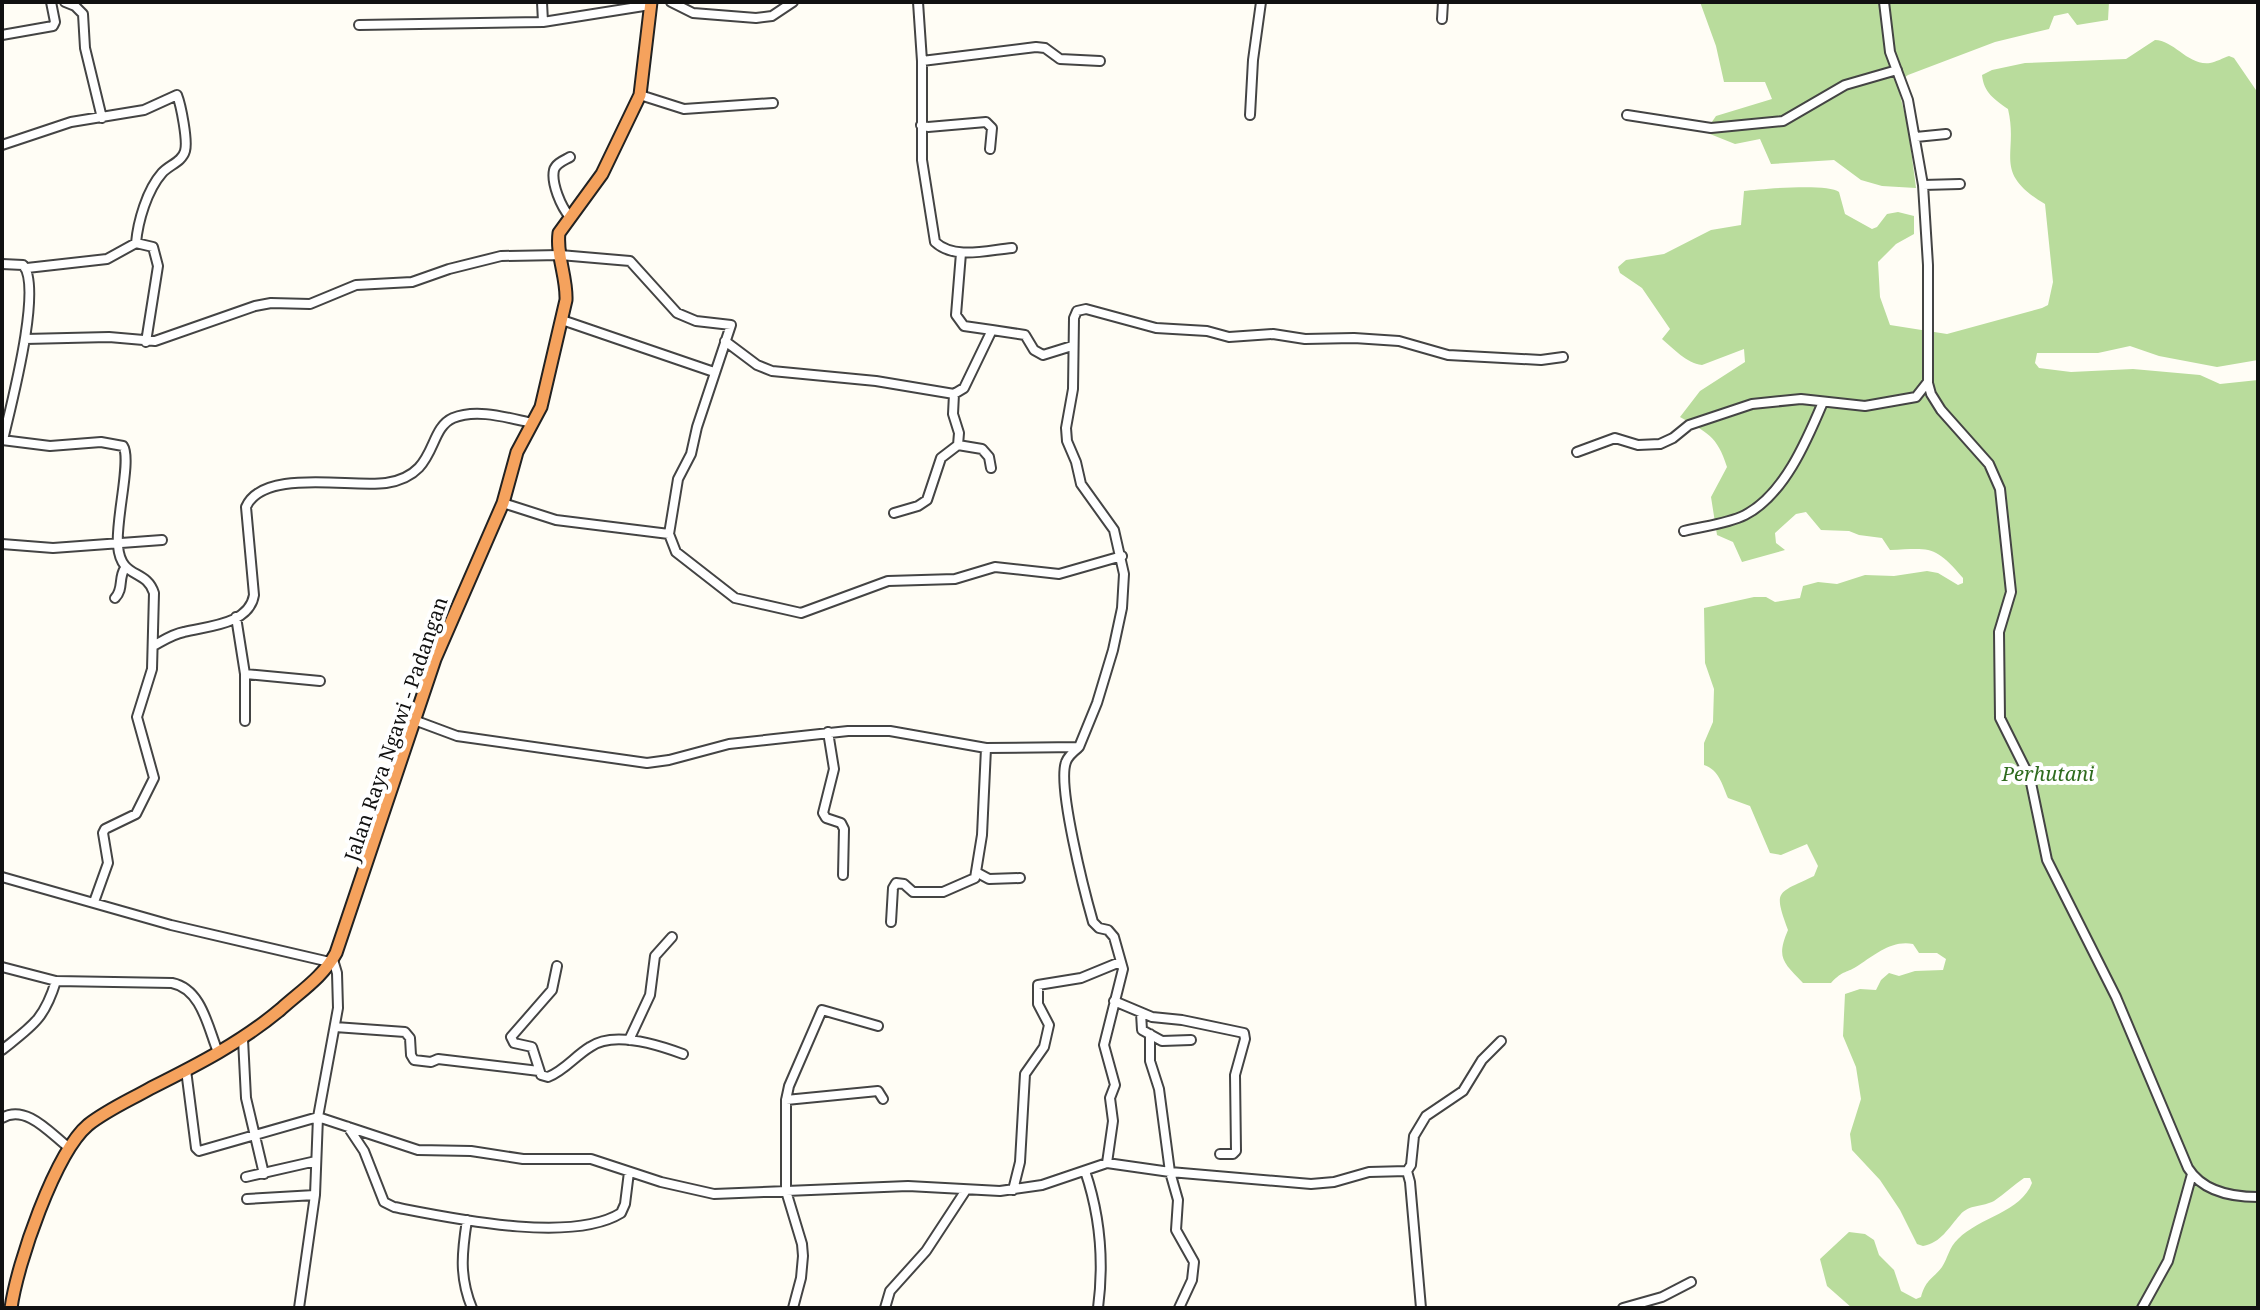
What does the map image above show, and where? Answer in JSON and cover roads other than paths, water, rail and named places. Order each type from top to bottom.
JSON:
[{"type":"highway","name":"Jalan Raya Ngawi - Padangan","points":[[11,1308],[20,1269],[40,1211],[68,1147],[82,1131],[99,1117],[243,1039],[314,981],[332,961],[448,627],[503,503],[517,452],[545,395],[562,320],[566,283],[559,233],[602,174],[640,95],[651,3]]},
{"type":"street","points":[[2,35],[53,26],[51,2]]},
{"type":"street","points":[[65,2],[83,14],[85,48],[102,118]]},
{"type":"street","points":[[542,2],[543,22]]},
{"type":"street","points":[[671,2],[693,13],[756,18],[772,16],[793,2]]},
{"type":"street","points":[[918,2],[923,168],[935,242],[961,253],[1012,248]]},
{"type":"street","points":[[1250,115],[1261,2]]},
{"type":"street","points":[[1442,19],[1443,2]]},
{"type":"street","points":[[1884,2],[1890,52],[1908,100],[1923,185],[1929,301],[1928,383],[1941,410],[1989,464],[2000,489],[2011,592],[1999,632],[1999,712],[2003,726],[2030,778],[2044,851],[2116,997],[2192,1174],[2216,1190],[2258,1197]]},
{"type":"street","points":[[359,25],[543,22],[651,3]]},
{"type":"street","points":[[922,61],[1036,47],[1045,48],[1060,59],[1100,61]]},
{"type":"street","points":[[1627,115],[1711,128],[1783,121],[1845,85],[1897,70]]},
{"type":"street","points":[[2,145],[71,122],[144,110],[173,95],[179,98],[185,152],[156,182],[140,221],[136,243]]},
{"type":"street","points":[[640,95],[684,109],[773,103]]},
{"type":"street","points":[[921,125],[986,122],[992,128],[990,149]]},
{"type":"street","points":[[1916,137],[1946,134]]},
{"type":"street","points":[[570,157],[558,164],[554,174],[560,201],[570,217]]},
{"type":"street","points":[[1923,185],[1960,184]]},
{"type":"street","points":[[2,264],[19,264],[27,268],[107,259],[136,243],[153,247],[158,260],[146,342]]},
{"type":"street","points":[[961,253],[956,315],[964,326],[1025,335],[1034,350],[1043,355],[1072,346]]},
{"type":"street","points":[[25,339],[109,337],[146,342],[164,339],[263,304],[310,304],[356,285],[412,282],[496,257],[560,255],[630,261],[677,313],[696,321],[731,325],[691,454],[678,479],[669,534],[676,552],[735,598],[801,613],[888,581],[955,579],[995,567],[1059,574],[1122,556]]},
{"type":"street","points":[[27,268],[30,289],[25,339],[2,440],[50,446],[101,442],[123,446],[127,450],[128,462],[119,510],[117,542],[120,558],[125,568],[152,587],[155,645],[152,669],[137,717],[154,778],[136,814],[111,824],[103,833],[108,863],[94,902]]},
{"type":"street","points":[[1107,1163],[1113,1121],[1110,1098],[1115,1085],[1104,1045],[1123,973],[1114,937],[1093,922],[1071,825],[1065,767],[1069,757],[1079,747],[1097,703],[1120,622],[1124,593],[1122,556],[1109,521],[1081,484],[1067,441],[1066,428],[1073,389],[1075,314],[1086,309],[1156,328],[1207,331],[1229,337],[1273,334],[1305,339],[1365,338],[1399,341],[1448,355],[1531,360],[1563,357]]},
{"type":"street","points":[[562,320],[714,372]]},
{"type":"street","points":[[725,341],[757,365],[772,371],[876,381],[954,394],[964,388],[992,330]]},
{"type":"street","points":[[1577,452],[1615,438],[1638,445],[1660,444],[1689,425],[1752,404],[1801,399],[1858,407],[1903,400],[1920,394],[1928,383]]},
{"type":"street","points":[[954,394],[953,414],[959,433],[958,445]]},
{"type":"street","points":[[1684,531],[1743,516],[1763,501],[1805,446],[1823,402]]},
{"type":"street","points":[[155,645],[182,632],[218,626],[236,617],[253,600],[246,507],[251,497],[284,483],[374,484],[408,477],[426,459],[449,420],[463,415],[485,415],[532,423]]},
{"type":"street","points":[[894,513],[927,500],[941,458],[958,445],[982,449],[989,457],[991,468]]},
{"type":"street","points":[[503,503],[556,520],[669,534]]},
{"type":"street","points":[[2,544],[53,548],[162,540]]},
{"type":"street","points":[[115,598],[120,593],[125,568]]},
{"type":"street","points":[[236,617],[245,674],[245,721]]},
{"type":"street","points":[[245,674],[320,681]]},
{"type":"street","points":[[414,720],[457,736],[647,763],[716,747],[828,732],[890,731],[986,748],[1079,747]]},
{"type":"street","points":[[828,732],[834,769],[823,813],[826,818],[843,826],[843,875]]},
{"type":"street","points":[[891,922],[896,883],[904,884],[918,893],[952,890],[961,882],[973,880],[982,835],[986,748]]},
{"type":"street","points":[[976,872],[989,879],[1020,878]]},
{"type":"street","points":[[2,877],[171,925],[332,961],[336,969],[339,998],[318,1117],[315,1195],[299,1308]]},
{"type":"street","points":[[629,1040],[650,995],[655,956],[672,937]]},
{"type":"street","points":[[1013,1190],[1020,1162],[1025,1071],[1044,1047],[1049,1025],[1038,1004],[1038,985],[1081,978],[1120,962]]},
{"type":"street","points":[[557,966],[552,990],[511,1037],[514,1043],[532,1047],[539,1071],[544,1077],[552,1076],[594,1044],[645,1041],[683,1054]]},
{"type":"street","points":[[2,967],[56,981],[172,983],[184,987],[196,998],[218,1052]]},
{"type":"street","points":[[2,1050],[39,1020],[56,981]]},
{"type":"street","points":[[1114,1001],[1156,1018],[1240,1031],[1245,1035],[1235,1075],[1236,1151],[1220,1154]]},
{"type":"street","points":[[793,1308],[801,1278],[802,1244],[786,1191],[786,1100],[789,1086],[822,1010],[878,1026]]},
{"type":"street","points":[[1141,1013],[1140,1028],[1162,1041],[1191,1040]]},
{"type":"street","points":[[335,1027],[405,1032],[410,1038],[414,1060],[431,1062],[438,1059],[539,1071]]},
{"type":"street","points":[[1150,1034],[1150,1061],[1159,1089],[1170,1172],[1178,1200],[1176,1230],[1194,1262],[1192,1280],[1179,1308]]},
{"type":"street","points":[[243,1039],[244,1086],[264,1174]]},
{"type":"street","points":[[1421,1308],[1407,1171],[1411,1165],[1414,1136],[1426,1116],[1463,1091],[1482,1060],[1501,1041]]},
{"type":"street","points":[[186,1070],[197,1151],[318,1117],[418,1150],[471,1151],[523,1159],[591,1159],[706,1193],[908,1186],[1013,1190],[1042,1185],[1107,1163],[1170,1172],[1311,1184],[1334,1182],[1369,1172],[1407,1171]]},
{"type":"street","points":[[786,1100],[871,1090],[878,1091],[883,1099]]},
{"type":"street","points":[[2,1118],[10,1113],[23,1114],[68,1147]]},
{"type":"street","points":[[348,1126],[364,1151],[384,1202],[394,1207],[467,1220],[516,1226],[594,1224],[621,1213],[629,1172]]},
{"type":"street","points":[[246,1177],[316,1161]]},
{"type":"street","points":[[1085,1171],[1093,1196],[1102,1258],[1102,1290],[1098,1308]]},
{"type":"street","points":[[2142,1308],[2168,1261],[2192,1174]]},
{"type":"street","points":[[885,1308],[890,1291],[926,1251],[966,1190]]},
{"type":"street","points":[[247,1199],[315,1195]]},
{"type":"street","points":[[467,1220],[461,1262],[472,1308]]},
{"type":"street","points":[[1623,1308],[1662,1297],[1691,1282]]},
{"type":"park label","name":"Perhutani","points":[[2048,774]]}]
